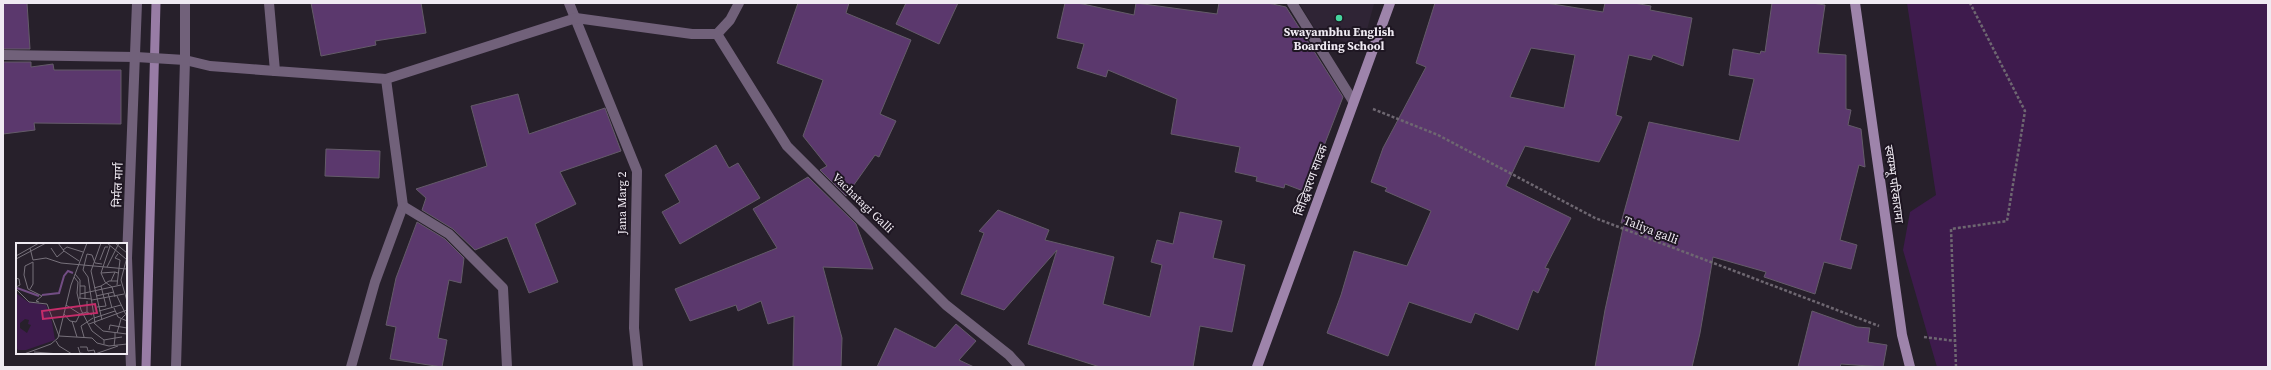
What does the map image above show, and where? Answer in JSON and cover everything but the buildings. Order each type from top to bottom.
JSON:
[{"type":"main road","name":"सिद्धिचरण सादक","points":[[1257,367],[1390,3]]},
{"type":"main road","name":"स्वयम्भू परिकारामा","points":[[1855,3],[1902,335],[1910,367]]},
{"type":"street","name":"निर्मल मार्ग","points":[[131,367],[127,258],[137,57],[137,3]]},
{"type":"street","points":[[176,367],[185,60],[185,3]]},
{"type":"street","points":[[269,3],[275,71]]},
{"type":"street","name":"Jana Marg 2","points":[[569,3],[637,170],[634,328],[638,367]]},
{"type":"street","points":[[3,55],[137,57],[185,60],[210,66],[386,79],[576,18],[692,34],[717,34],[730,20],[739,3]]},
{"type":"street","points":[[1292,3],[1353,101]]},
{"type":"street","name":"Vachatagi Galli","points":[[717,34],[787,146],[946,305],[1009,355],[1020,367]]},
{"type":"street","points":[[351,367],[374,282],[403,206],[386,79]]},
{"type":"street","points":[[403,206],[449,234],[502,288],[507,367]]},
{"type":"path","points":[[1956,367],[1951,229],[2007,221],[2026,111],[1970,3]]},
{"type":"path","name":"Taliya galli","points":[[1353,101],[1438,135],[1595,218],[1902,335],[1955,341]]},
{"type":"shaded area","name":"Swayambhu English Boarding School","points":[[1299,3],[1374,4],[1362,48],[1317,32]]},
{"type":"shaded area","points":[[1907,3],[2268,3],[2268,367],[1937,367],[1903,250],[1910,212],[1936,195]]},
{"type":"waterway","points":[[146,367],[156,3]]},
{"type":"place","name":"Swayambhu English Boarding School","points":[[1339,18]]}]
